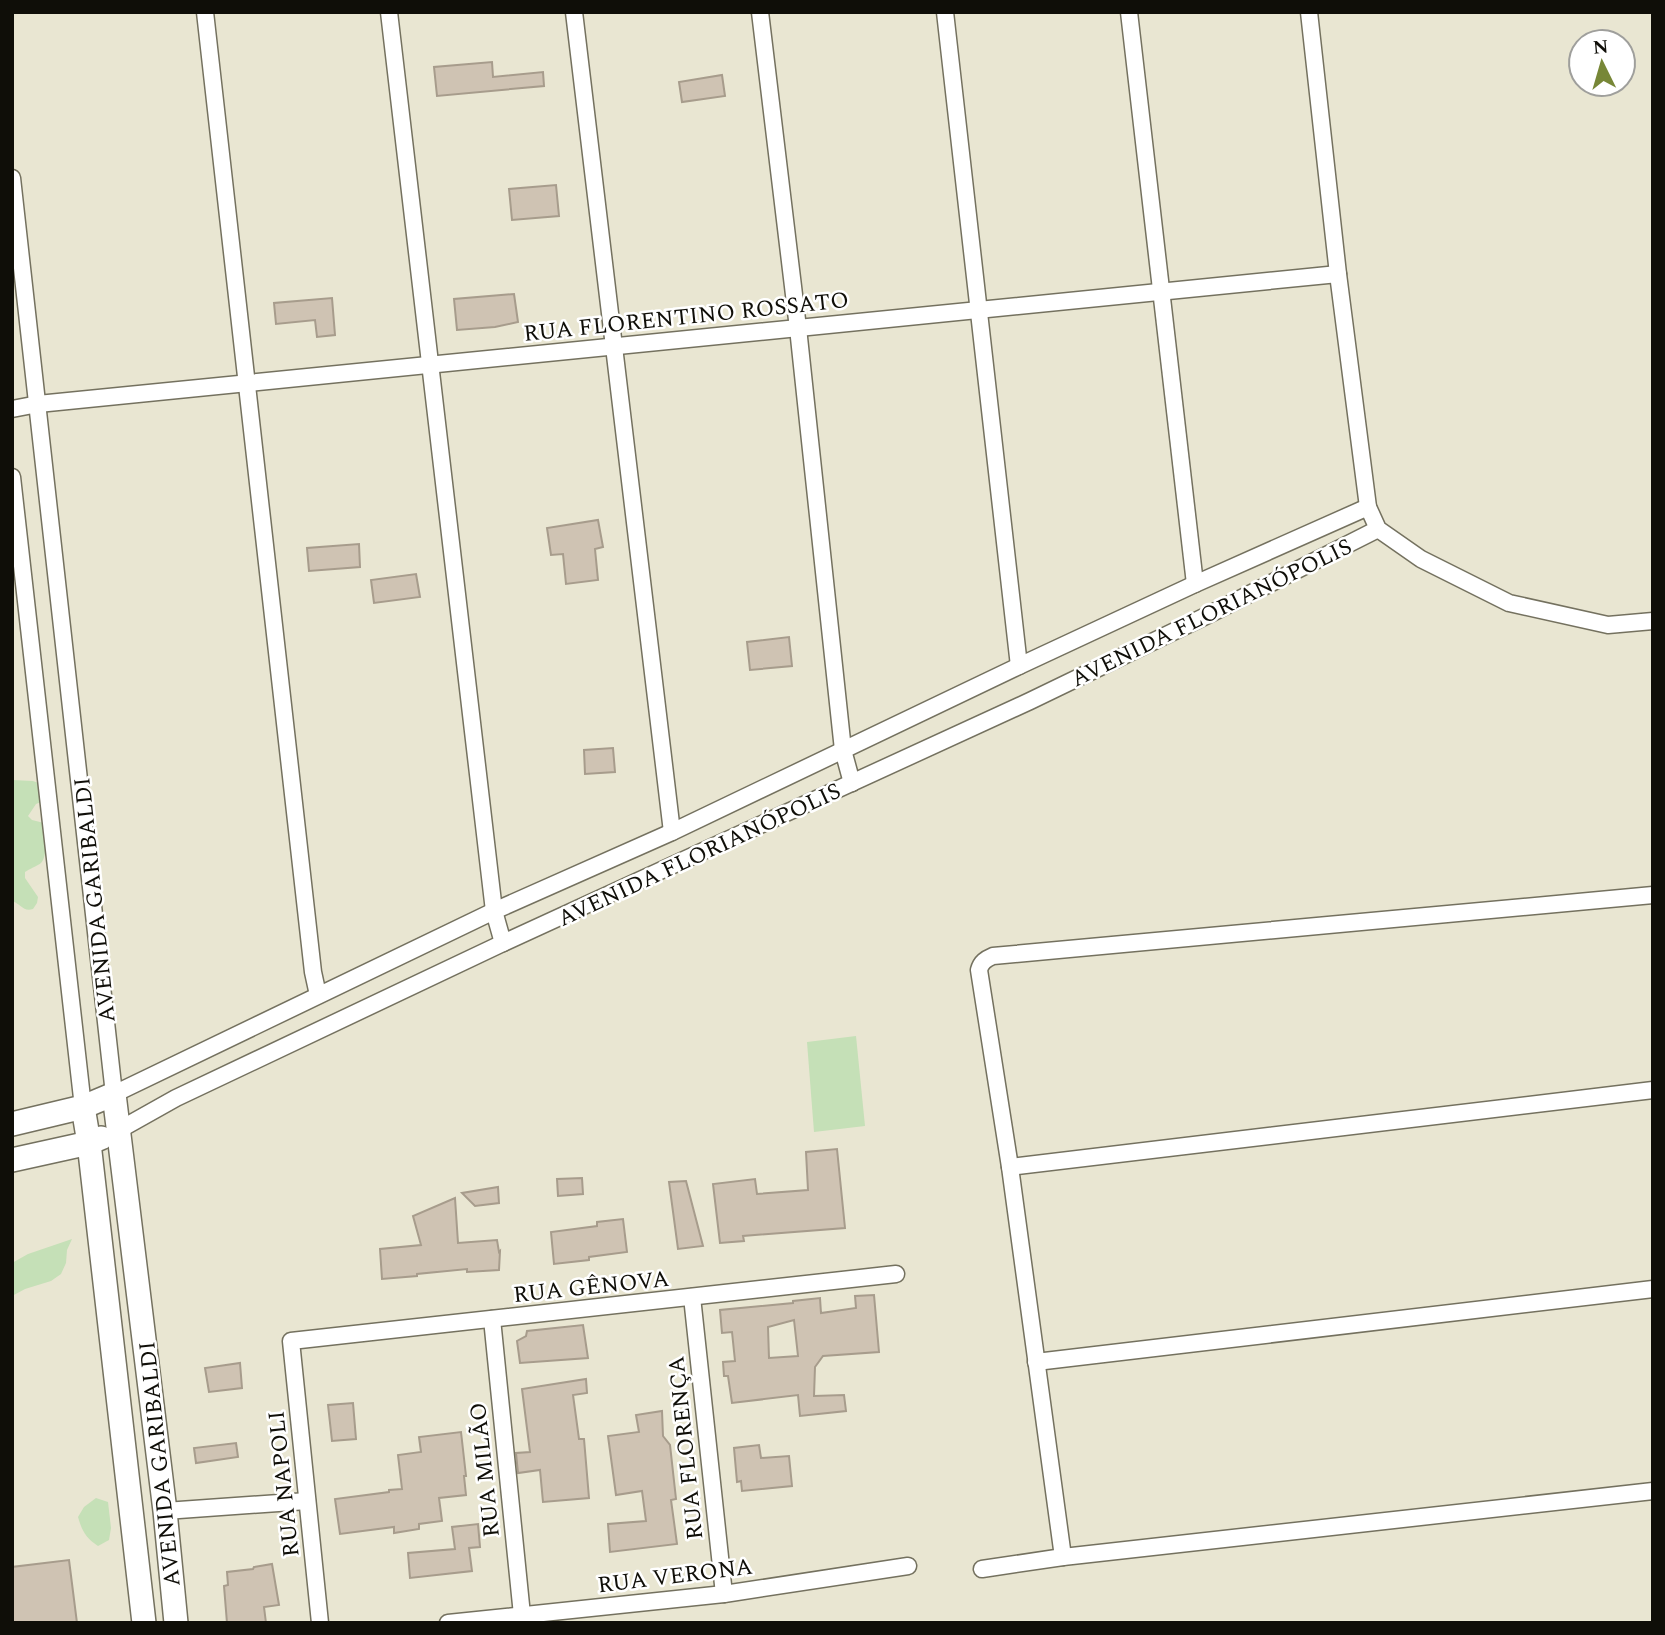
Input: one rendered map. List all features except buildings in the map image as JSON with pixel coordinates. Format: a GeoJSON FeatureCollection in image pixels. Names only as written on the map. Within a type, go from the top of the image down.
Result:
{"type":"FeatureCollection","features":[{"type":"Feature","properties":{"kind":"street"},"geometry":{"type":"LineString","coordinates":[[205,12],[313,972],[318,995]]}},
{"type":"Feature","properties":{"kind":"street"},"geometry":{"type":"LineString","coordinates":[[388,12],[494,911],[503,943]]}},
{"type":"Feature","properties":{"kind":"street"},"geometry":{"type":"LineString","coordinates":[[574,12],[671,832]]}},
{"type":"Feature","properties":{"kind":"street"},"geometry":{"type":"LineString","coordinates":[[761,12],[844,750],[852,783]]}},
{"type":"Feature","properties":{"kind":"street"},"geometry":{"type":"LineString","coordinates":[[945,12],[1019,666]]}},
{"type":"Feature","properties":{"kind":"street"},"geometry":{"type":"LineString","coordinates":[[1129,12],[1195,584]]}},
{"type":"Feature","properties":{"kind":"street"},"geometry":{"type":"LineString","coordinates":[[1309,12],[1338,274],[1368,507],[1378,529],[1422,559],[1509,603],[1608,625],[1653,621]]}},
{"type":"Feature","properties":{"kind":"street","name":"AVENIDA GARIBALDI"},"geometry":{"type":"LineString","coordinates":[[12,178],[176,1623]]}},
{"type":"Feature","properties":{"kind":"street","name":"RUA FLORENTINO ROSSATO"},"geometry":{"type":"LineString","coordinates":[[12,409],[38,404],[1338,274]]}},
{"type":"Feature","properties":{"kind":"street","name":"AVENIDA GARIBALDI"},"geometry":{"type":"LineString","coordinates":[[12,477],[144,1623]]}},
{"type":"Feature","properties":{"kind":"street","name":"AVENIDA FLORIANÓPOLIS"},"geometry":{"type":"LineString","coordinates":[[114,1094],[494,911],[671,832],[1195,584],[1368,507]]}},
{"type":"Feature","properties":{"kind":"street","name":"AVENIDA FLORIANÓPOLIS"},"geometry":{"type":"LineString","coordinates":[[12,1160],[89,1143],[119,1130],[176,1098],[503,943],[1030,701],[1378,529]]}},
{"type":"Feature","properties":{"kind":"street"},"geometry":{"type":"LineString","coordinates":[[1063,1557],[1010,1167],[979,970],[985,959],[993,956],[1653,895]]}},
{"type":"Feature","properties":{"kind":"street"},"geometry":{"type":"LineString","coordinates":[[1010,1167],[1653,1090]]}},
{"type":"Feature","properties":{"kind":"street"},"geometry":{"type":"LineString","coordinates":[[12,1124],[83,1107],[114,1094]]}},
{"type":"Feature","properties":{"kind":"street","name":"RUA GÊNOVA"},"geometry":{"type":"LineString","coordinates":[[291,1341],[896,1274]]}},
{"type":"Feature","properties":{"kind":"street"},"geometry":{"type":"LineString","coordinates":[[1036,1362],[1653,1289]]}},
{"type":"Feature","properties":{"kind":"street","name":"RUA FLORENÇA"},"geometry":{"type":"LineString","coordinates":[[691,1297],[724,1594]]}},
{"type":"Feature","properties":{"kind":"street","name":"RUA MILÃO"},"geometry":{"type":"LineString","coordinates":[[492,1319],[522,1615]]}},
{"type":"Feature","properties":{"kind":"street","name":"RUA NAPOLI"},"geometry":{"type":"LineString","coordinates":[[291,1341],[320,1623]]}},
{"type":"Feature","properties":{"kind":"street"},"geometry":{"type":"LineString","coordinates":[[982,1569],[1063,1557],[1653,1491]]}},
{"type":"Feature","properties":{"kind":"street"},"geometry":{"type":"LineString","coordinates":[[131,1515],[307,1501]]}},
{"type":"Feature","properties":{"kind":"street","name":"RUA VERONA"},"geometry":{"type":"LineString","coordinates":[[448,1623],[724,1594],[908,1566]]}},
{"type":"Feature","properties":{"kind":"green space"},"geometry":{"type":"Polygon","coordinates":[[[12,780],[41,784],[41,802],[36,804],[28,816],[44,823],[46,850],[41,863],[25,872],[25,878],[38,897],[37,903],[30,910],[12,901],[12,780]]]}},
{"type":"Feature","properties":{"kind":"green space"},"geometry":{"type":"Polygon","coordinates":[[[856,1036],[865,1126],[814,1132],[807,1042],[856,1036]]]}},
{"type":"Feature","properties":{"kind":"green space"},"geometry":{"type":"Polygon","coordinates":[[[72,1239],[61,1274],[51,1281],[12,1296],[12,1263],[28,1254],[72,1239]]]}},
{"type":"Feature","properties":{"kind":"green space"},"geometry":{"type":"Polygon","coordinates":[[[96,1498],[108,1502],[111,1528],[109,1540],[98,1546],[85,1534],[78,1517],[84,1507],[96,1498]]]}}]}
